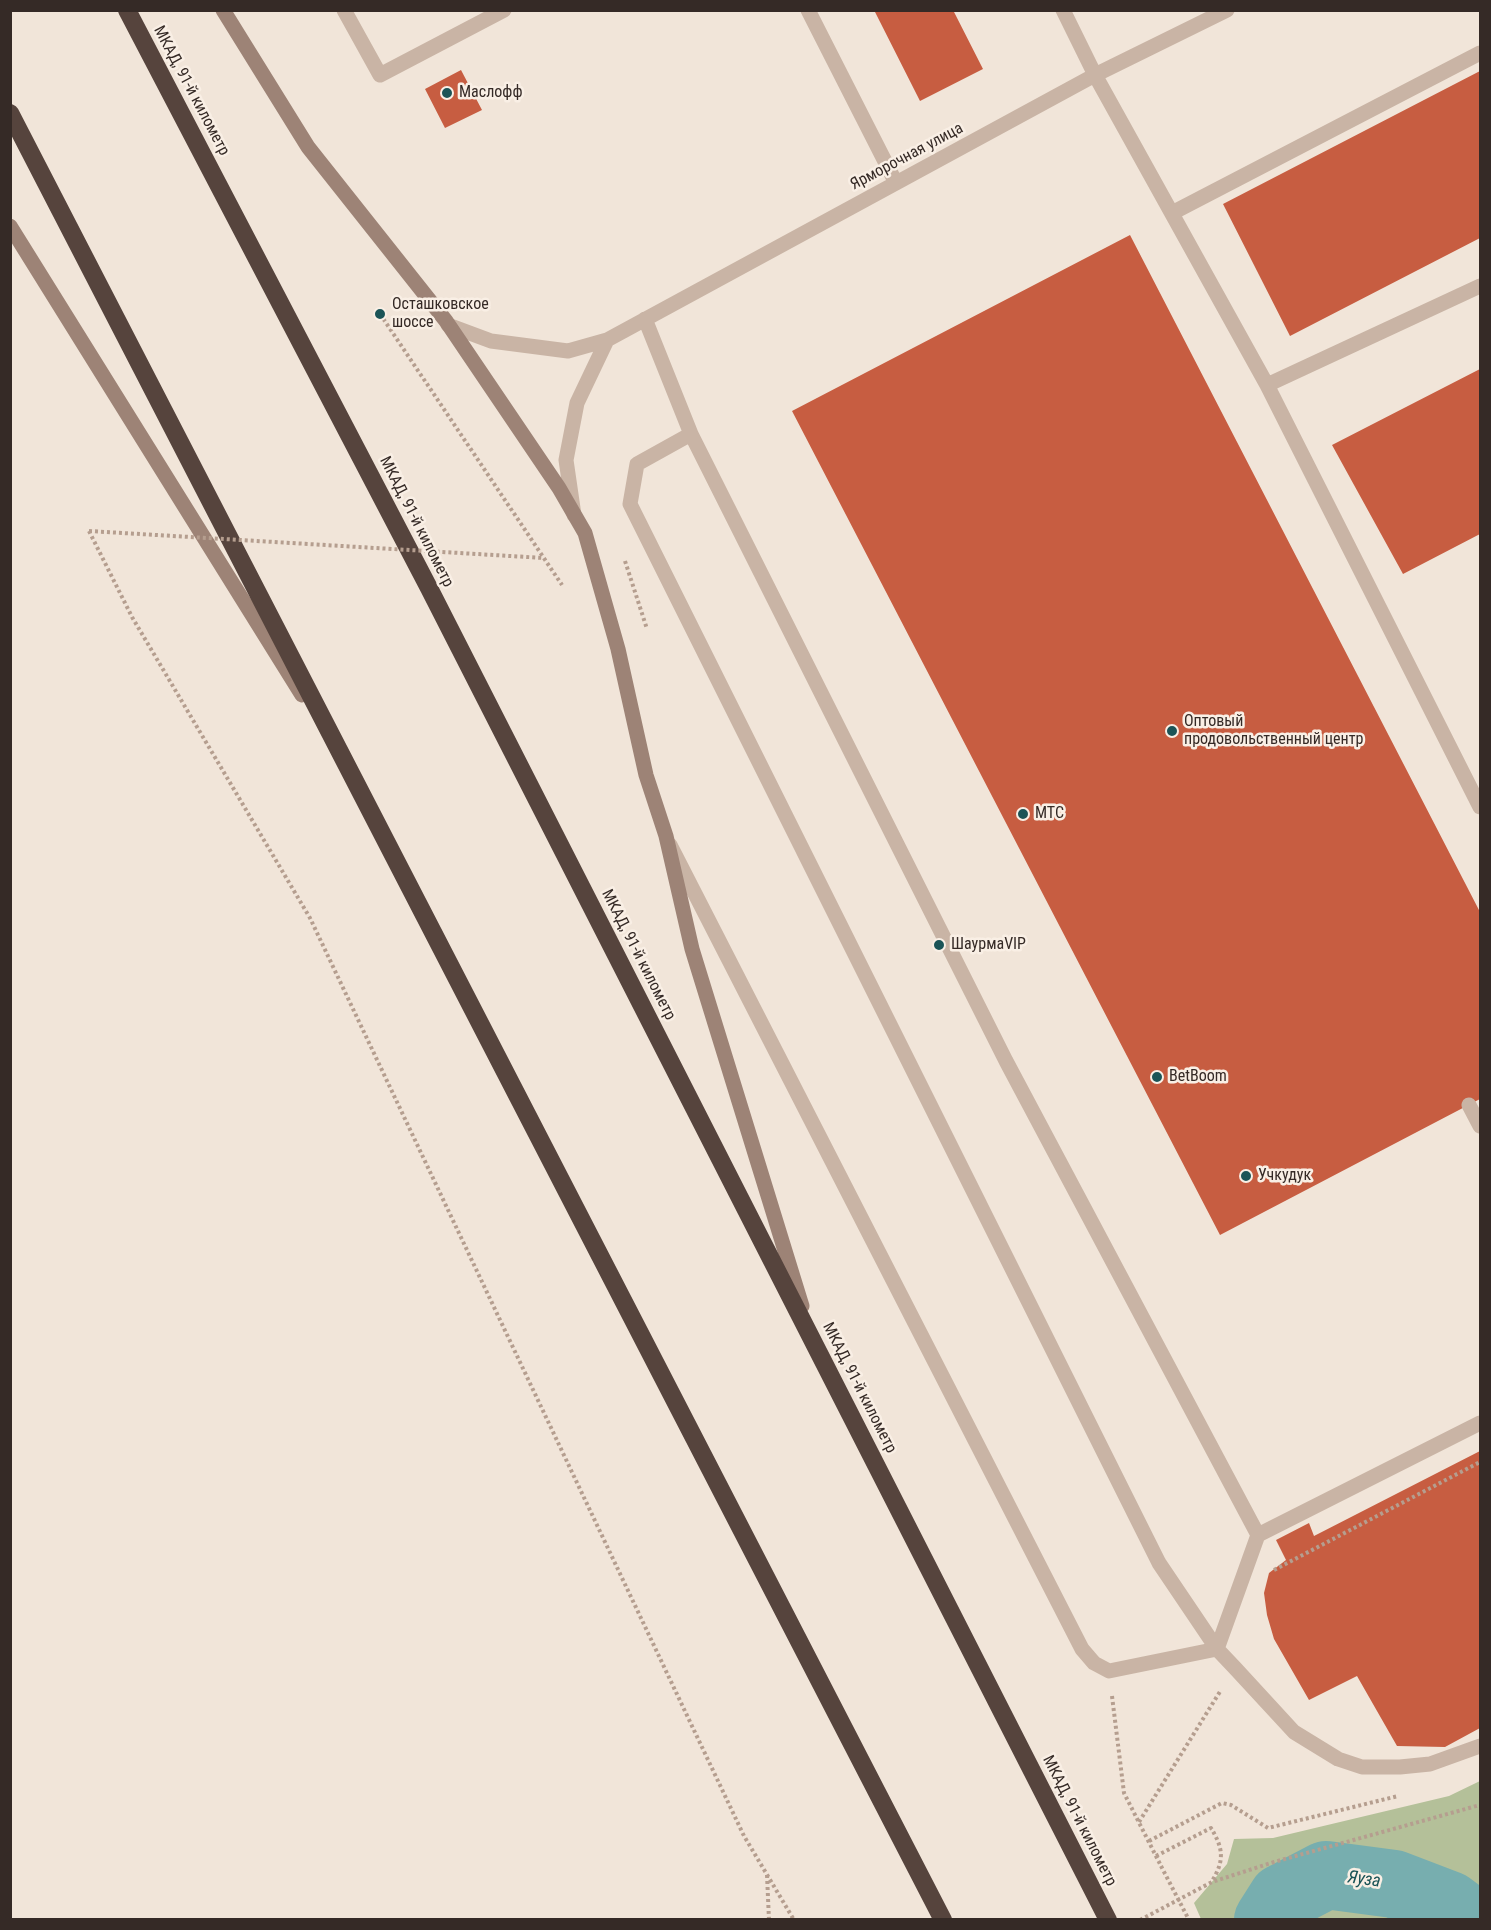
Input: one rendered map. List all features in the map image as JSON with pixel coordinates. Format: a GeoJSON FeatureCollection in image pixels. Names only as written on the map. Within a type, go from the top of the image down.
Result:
{"type":"FeatureCollection","features":[{"type":"Feature","properties":{"kind":"highway","name":"МКАД, 91-й километр"},"geometry":{"type":"LineString","coordinates":[[127,10],[423,578],[1108,1920]]}},
{"type":"Feature","properties":{"kind":"highway"},"geometry":{"type":"LineString","coordinates":[[10,113],[943,1920]]}},
{"type":"Feature","properties":{"kind":"main road"},"geometry":{"type":"LineString","coordinates":[[223,10],[308,147],[448,325],[559,488],[585,532],[618,649],[646,775],[666,836],[692,949],[811,1338]]}},
{"type":"Feature","properties":{"kind":"main road"},"geometry":{"type":"LineString","coordinates":[[10,226],[353,777]]}},
{"type":"Feature","properties":{"kind":"lane"},"geometry":{"type":"LineString","coordinates":[[344,10],[380,75],[504,10]]}},
{"type":"Feature","properties":{"kind":"lane"},"geometry":{"type":"LineString","coordinates":[[808,10],[896,183]]}},
{"type":"Feature","properties":{"kind":"lane"},"geometry":{"type":"LineString","coordinates":[[1063,10],[1095,75],[1267,385],[1480,807]]}},
{"type":"Feature","properties":{"kind":"lane","name":"Ярморочная улица"},"geometry":{"type":"LineString","coordinates":[[448,325],[491,341],[568,351],[607,340],[1095,75],[1227,10]]}},
{"type":"Feature","properties":{"kind":"lane"},"geometry":{"type":"LineString","coordinates":[[1172,213],[1480,53]]}},
{"type":"Feature","properties":{"kind":"lane"},"geometry":{"type":"LineString","coordinates":[[1267,385],[1480,286]]}},
{"type":"Feature","properties":{"kind":"lane"},"geometry":{"type":"LineString","coordinates":[[645,319],[691,434],[1006,1061],[1258,1535]]}},
{"type":"Feature","properties":{"kind":"lane"},"geometry":{"type":"LineString","coordinates":[[574,515],[566,460],[578,403],[607,340]]}},
{"type":"Feature","properties":{"kind":"lane"},"geometry":{"type":"LineString","coordinates":[[691,434],[637,464],[630,504],[1159,1563],[1218,1649],[1235,1668],[1294,1732],[1338,1759],[1362,1767],[1400,1767],[1430,1764],[1480,1746]]}},
{"type":"Feature","properties":{"kind":"lane"},"geometry":{"type":"LineString","coordinates":[[666,836],[1082,1648],[1094,1663],[1109,1671],[1218,1649]]}},
{"type":"Feature","properties":{"kind":"lane"},"geometry":{"type":"LineString","coordinates":[[1469,1105],[1480,1126]]}},
{"type":"Feature","properties":{"kind":"lane"},"geometry":{"type":"LineString","coordinates":[[1218,1649],[1258,1535],[1480,1423]]}},
{"type":"Feature","properties":{"kind":"path"},"geometry":{"type":"LineString","coordinates":[[380,314],[562,585],[544,558],[89,531],[132,617],[310,918],[744,1836],[794,1920]]}},
{"type":"Feature","properties":{"kind":"path"},"geometry":{"type":"LineString","coordinates":[[1265,1575],[1480,1462]]}},
{"type":"Feature","properties":{"kind":"path"},"geometry":{"type":"LineString","coordinates":[[1139,1821],[1235,1668]]}},
{"type":"Feature","properties":{"kind":"path"},"geometry":{"type":"LineString","coordinates":[[1109,1671],[1124,1793],[1189,1920]]}},
{"type":"Feature","properties":{"kind":"path"},"geometry":{"type":"LineString","coordinates":[[1149,1841],[1222,1803],[1231,1804],[1268,1828],[1399,1796]]}},
{"type":"Feature","properties":{"kind":"path"},"geometry":{"type":"LineString","coordinates":[[1140,1920],[1212,1882],[1274,1862],[1480,1805]]}},
{"type":"Feature","properties":{"kind":"path"},"geometry":{"type":"LineString","coordinates":[[1156,1856],[1211,1828],[1221,1850],[1222,1862],[1212,1882]]}},
{"type":"Feature","properties":{"kind":"path"},"geometry":{"type":"LineString","coordinates":[[767,1874],[770,1920]]}},
{"type":"Feature","properties":{"kind":"green space"},"geometry":{"type":"Polygon","coordinates":[[[1480,1781],[1480,1919],[1201,1919],[1194,1903],[1227,1864],[1234,1839],[1273,1838],[1449,1796],[1480,1781]]]}},
{"type":"Feature","properties":{"kind":"building"},"geometry":{"type":"Polygon","coordinates":[[[874,10],[953,10],[983,69],[920,101],[874,10]]]}},
{"type":"Feature","properties":{"kind":"building"},"geometry":{"type":"Polygon","coordinates":[[[461,70],[482,110],[445,128],[425,89],[461,70]]]}},
{"type":"Feature","properties":{"kind":"building"},"geometry":{"type":"Polygon","coordinates":[[[1480,71],[1480,238],[1290,336],[1223,204],[1480,71]]]}},
{"type":"Feature","properties":{"kind":"building","name":"Оптовый продовольственный центр"},"geometry":{"type":"Polygon","coordinates":[[[1130,235],[1480,912],[1480,1099],[1220,1235],[792,411],[1130,235]]]}},
{"type":"Feature","properties":{"kind":"building"},"geometry":{"type":"Polygon","coordinates":[[[1480,369],[1480,534],[1403,574],[1332,445],[1480,369]]]}},
{"type":"Feature","properties":{"kind":"building"},"geometry":{"type":"Polygon","coordinates":[[[1480,1451],[1480,1728],[1445,1747],[1397,1746],[1357,1676],[1309,1700],[1274,1639],[1267,1615],[1264,1593],[1269,1573],[1286,1560],[1276,1540],[1309,1523],[1314,1536],[1480,1451]]]}},
{"type":"Feature","properties":{"kind":"waterway","name":"Яуза"},"geometry":{"type":"LineString","coordinates":[[1268,1920],[1282,1898],[1326,1875],[1394,1884],[1449,1905],[1469,1920]]}},
{"type":"Feature","properties":{"kind":"place","name":"Маслофф"},"geometry":{"type":"Point","coordinates":[447,93]}},
{"type":"Feature","properties":{"kind":"place","name":"Осташковское шоссе"},"geometry":{"type":"Point","coordinates":[380,314]}},
{"type":"Feature","properties":{"kind":"place","name":"Оптовый продовольственный центр"},"geometry":{"type":"Point","coordinates":[1172,731]}},
{"type":"Feature","properties":{"kind":"place","name":"МТС"},"geometry":{"type":"Point","coordinates":[1023,814]}},
{"type":"Feature","properties":{"kind":"place","name":"ШаурмаVIP"},"geometry":{"type":"Point","coordinates":[939,945]}},
{"type":"Feature","properties":{"kind":"place","name":"BetBoom"},"geometry":{"type":"Point","coordinates":[1157,1077]}},
{"type":"Feature","properties":{"kind":"place","name":"Учкудук"},"geometry":{"type":"Point","coordinates":[1246,1176]}}]}
